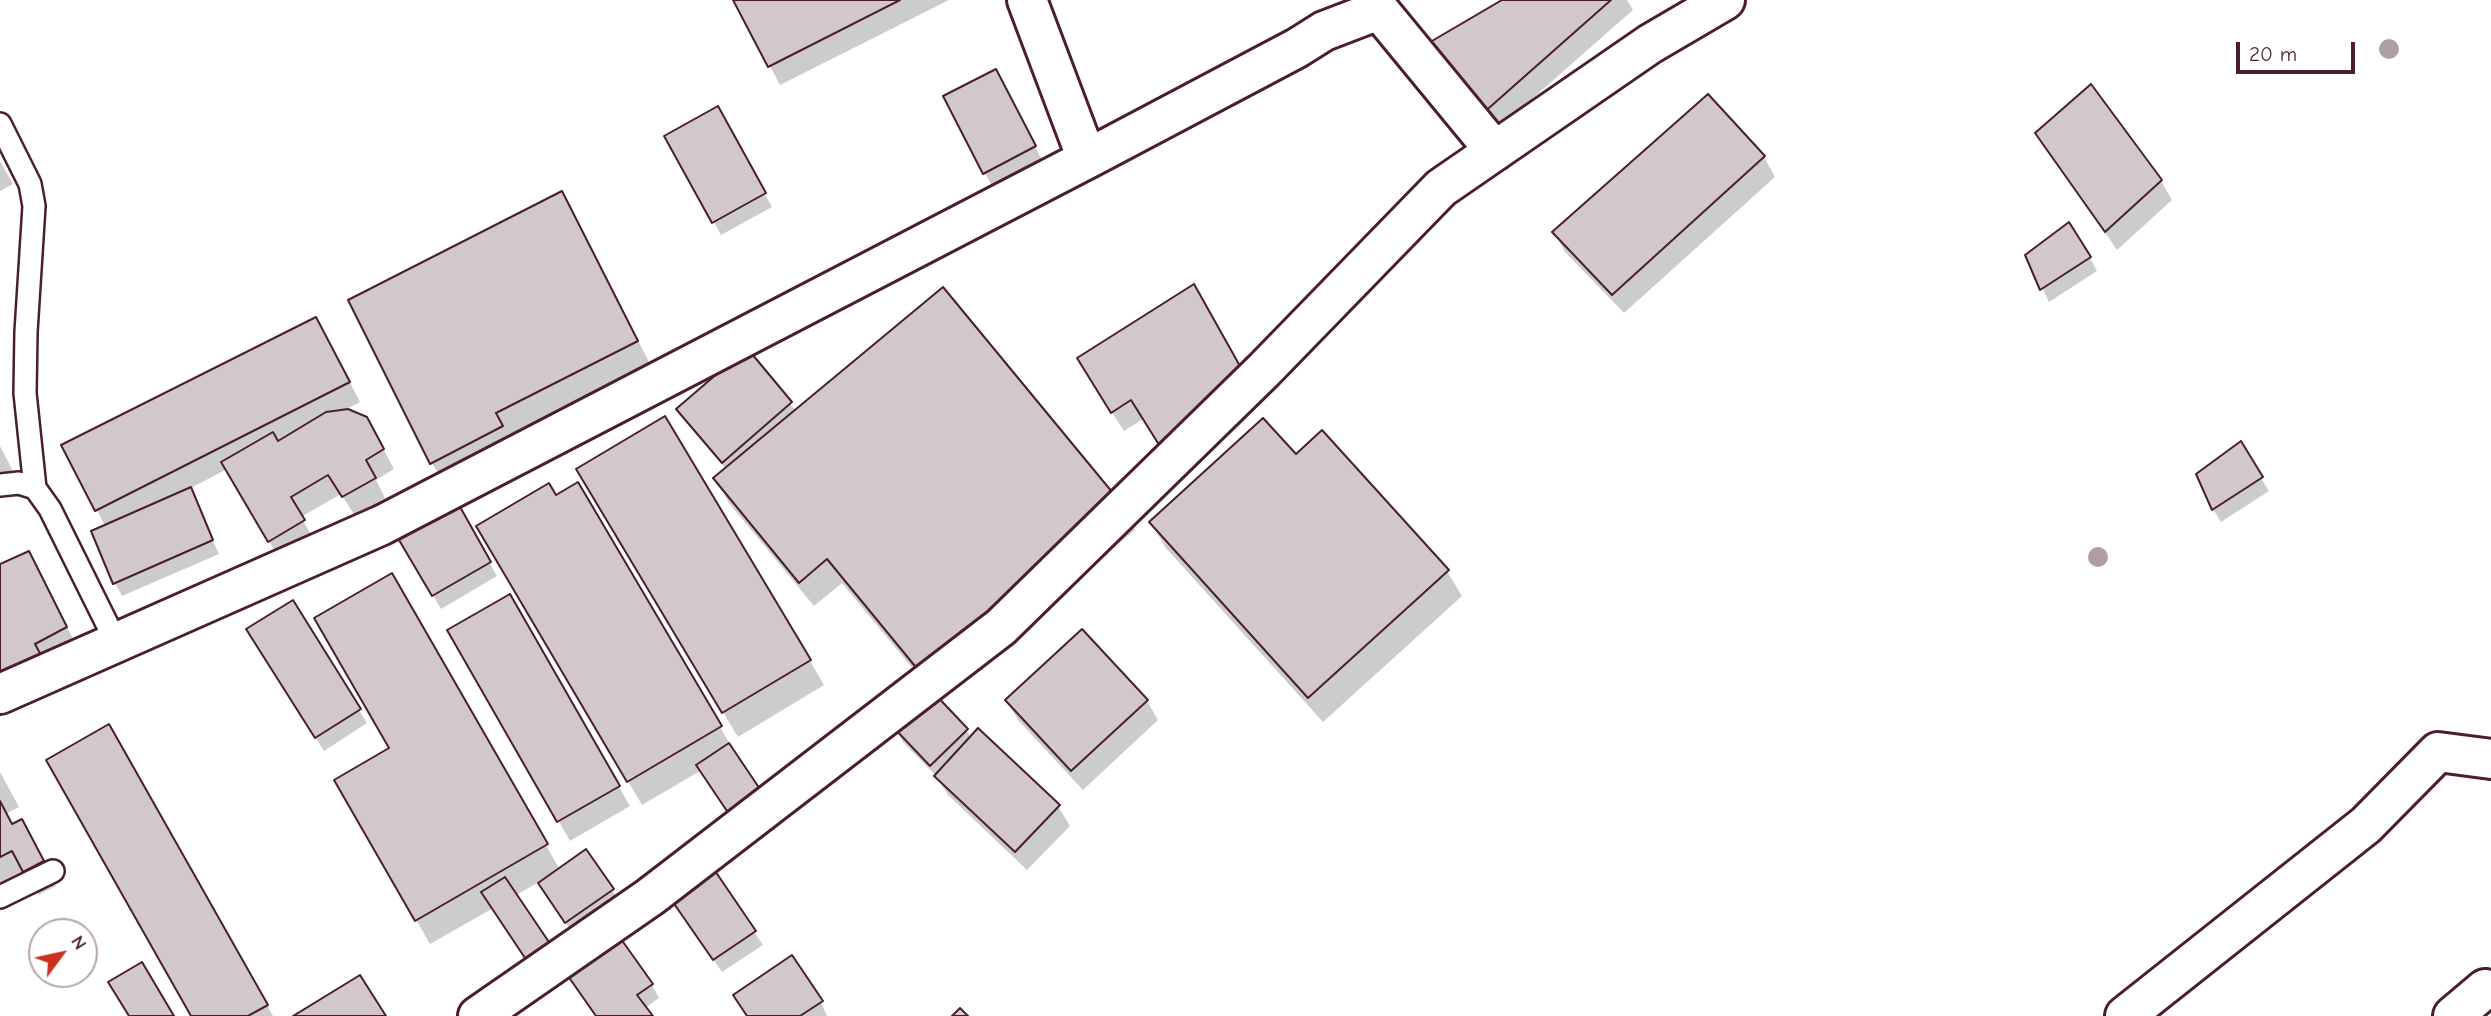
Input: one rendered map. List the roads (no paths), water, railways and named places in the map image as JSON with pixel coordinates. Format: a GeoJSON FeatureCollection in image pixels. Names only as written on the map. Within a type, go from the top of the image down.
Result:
{"type":"FeatureCollection","features":[{"type":"Feature","properties":{"kind":"street"},"geometry":{"type":"LineString","coordinates":[[1027,0],[1087,159]]}},
{"type":"Feature","properties":{"kind":"street"},"geometry":{"type":"LineString","coordinates":[[478,1016],[650,897],[1001,627],[1264,370],[1441,188],[1650,44],[1725,0]]}},
{"type":"Feature","properties":{"kind":"street"},"geometry":{"type":"LineString","coordinates":[[0,694],[382,525],[1087,159],[1377,5],[1494,151]]}},
{"type":"Feature","properties":{"kind":"street"},"geometry":{"type":"LineString","coordinates":[[2125,1016],[2366,825],[2438,752],[2491,758]]}},
{"type":"Feature","properties":{"kind":"street"},"geometry":{"type":"LineString","coordinates":[[2453,1016],[2485,989]]}},
{"type":"Feature","properties":{"kind":"lane"},"geometry":{"type":"LineString","coordinates":[[0,124],[30,184],[34,206],[25,393],[35,488],[50,509],[116,642]]}},
{"type":"Feature","properties":{"kind":"lane"},"geometry":{"type":"LineString","coordinates":[[0,485],[19,482],[35,488]]}},
{"type":"Feature","properties":{"kind":"lane"},"geometry":{"type":"LineString","coordinates":[[0,897],[53,871]]}}]}
